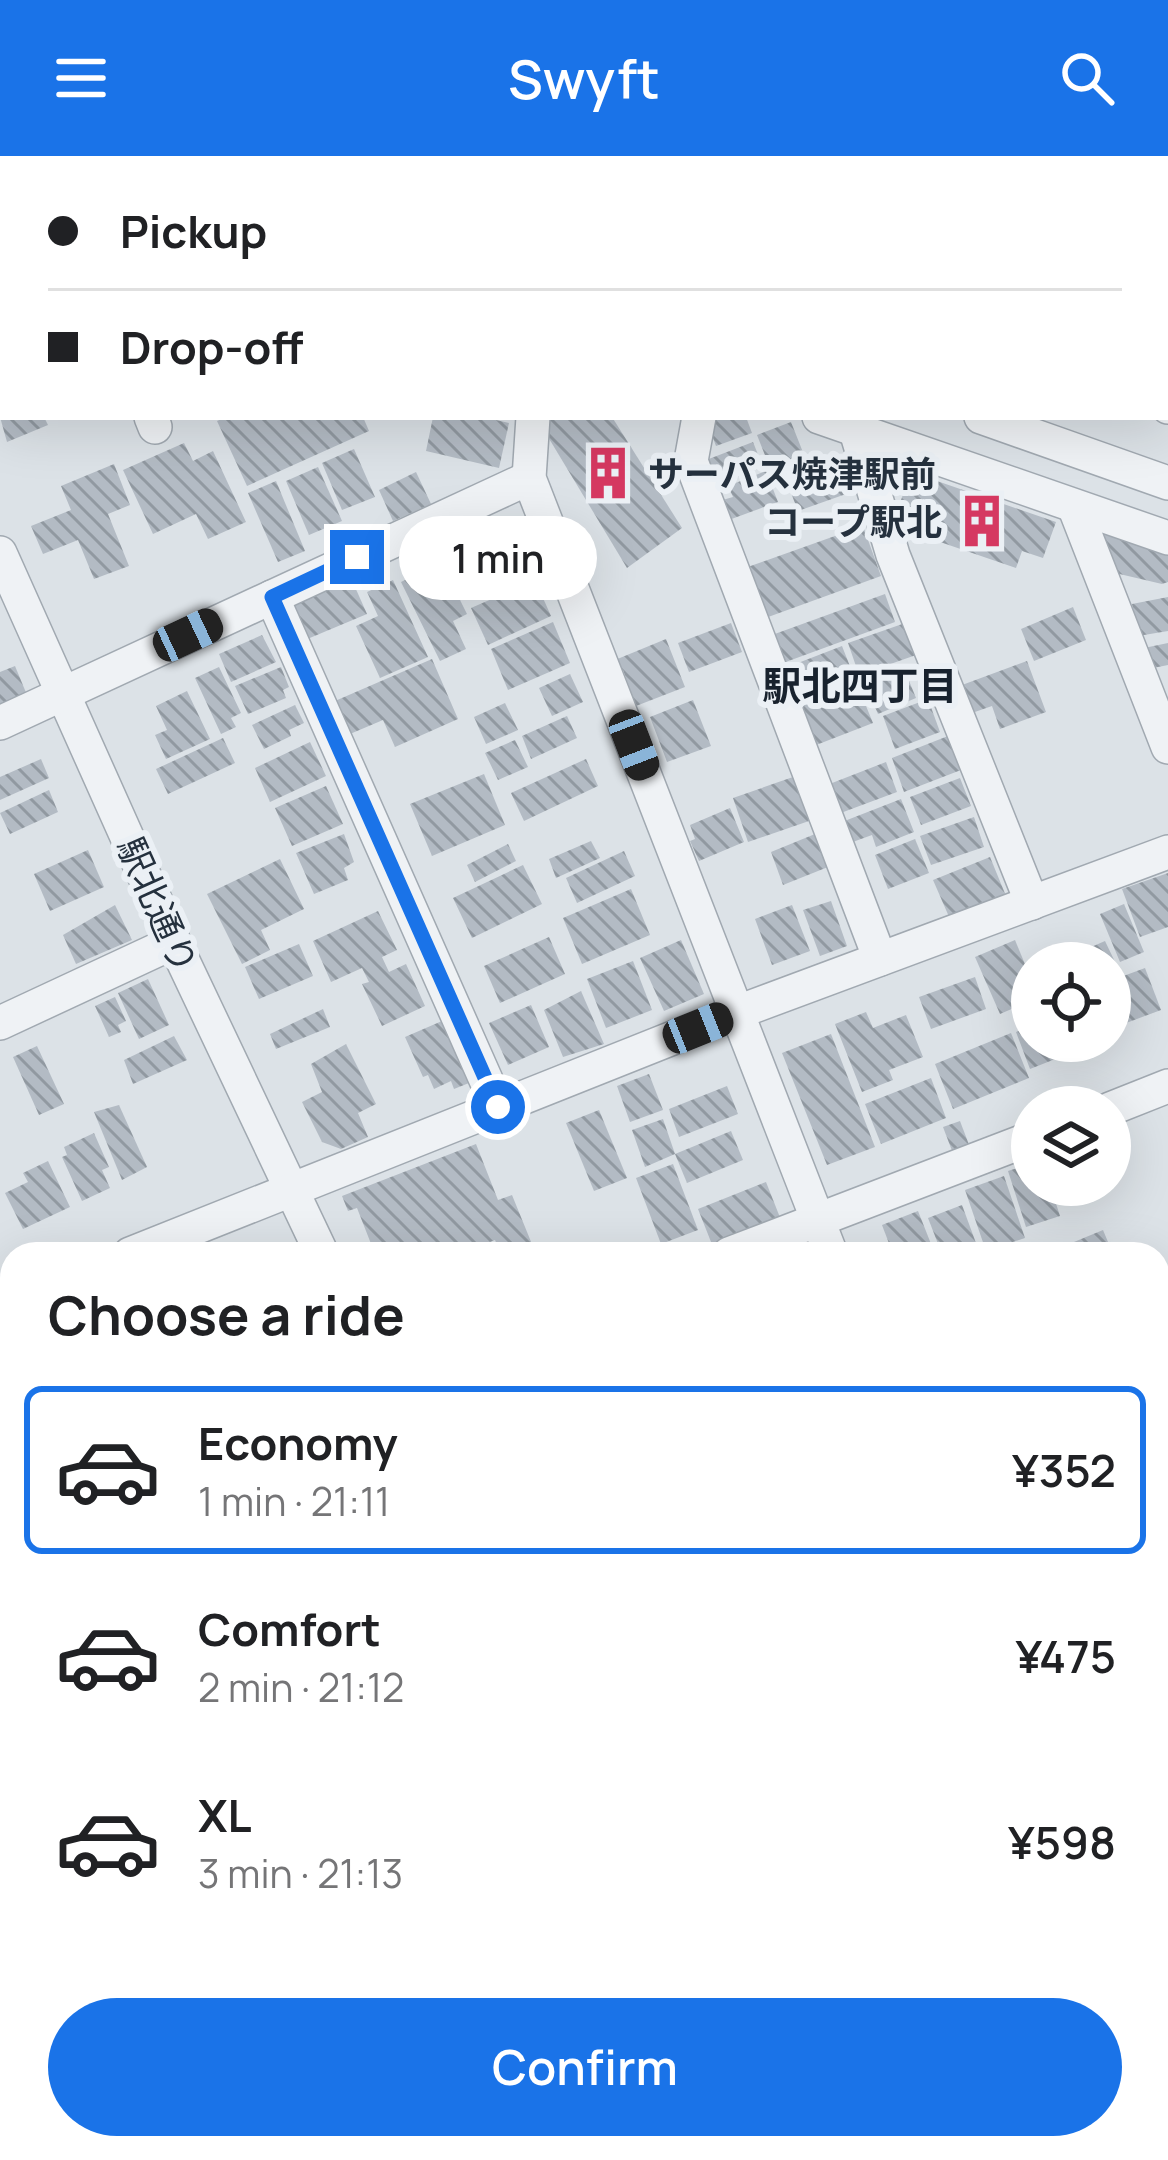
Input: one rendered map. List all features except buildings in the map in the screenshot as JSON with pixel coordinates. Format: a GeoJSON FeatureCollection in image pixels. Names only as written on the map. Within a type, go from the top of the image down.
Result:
{"type":"FeatureCollection","features":[{"type":"Feature","properties":{"kind":"street"},"geometry":{"type":"LineString","coordinates":[[533,420],[529,478],[827,1242]]}},
{"type":"Feature","properties":{"kind":"street"},"geometry":{"type":"LineString","coordinates":[[698,420],[691,461],[880,959]]}},
{"type":"Feature","properties":{"kind":"street"},"geometry":{"type":"LineString","coordinates":[[828,420],[1168,538]]}},
{"type":"Feature","properties":{"kind":"street"},"geometry":{"type":"LineString","coordinates":[[990,420],[1168,483]]}},
{"type":"Feature","properties":{"kind":"street"},"geometry":{"type":"LineString","coordinates":[[856,430],[893,555],[1031,903]]}},
{"type":"Feature","properties":{"kind":"street"},"geometry":{"type":"LineString","coordinates":[[0,723],[529,478]]}},
{"type":"Feature","properties":{"kind":"street"},"geometry":{"type":"LineString","coordinates":[[1074,506],[1168,747]]}},
{"type":"Feature","properties":{"kind":"street","name":"駅北通り"},"geometry":{"type":"LineString","coordinates":[[0,553],[174,942],[317,1242]]}},
{"type":"Feature","properties":{"kind":"street"},"geometry":{"type":"LineString","coordinates":[[272,597],[498,1107]]}},
{"type":"Feature","properties":{"kind":"street"},"geometry":{"type":"LineString","coordinates":[[160,1242],[738,1012],[1168,852]]}},
{"type":"Feature","properties":{"kind":"street"},"geometry":{"type":"LineString","coordinates":[[0,1023],[174,942]]}},
{"type":"Feature","properties":{"kind":"street"},"geometry":{"type":"LineString","coordinates":[[1131,1100],[1168,1086]]}},
{"type":"Feature","properties":{"kind":"street"},"geometry":{"type":"LineString","coordinates":[[760,1242],[1011,1146]]}},
{"type":"Feature","properties":{"kind":"place","name":"サーパス焼津駅前"},"geometry":{"type":"Point","coordinates":[608,473]}},
{"type":"Feature","properties":{"kind":"place","name":"コープ駅北"},"geometry":{"type":"Point","coordinates":[982,521]}},
{"type":"Feature","properties":{"kind":"district","name":"駅北四丁目"},"geometry":{"type":"Point","coordinates":[860,685]}},
{"type":"Feature","properties":{"kind":"route"},"geometry":{"type":"LineString","coordinates":[[357,557],[272,597],[498,1107]]}}]}
